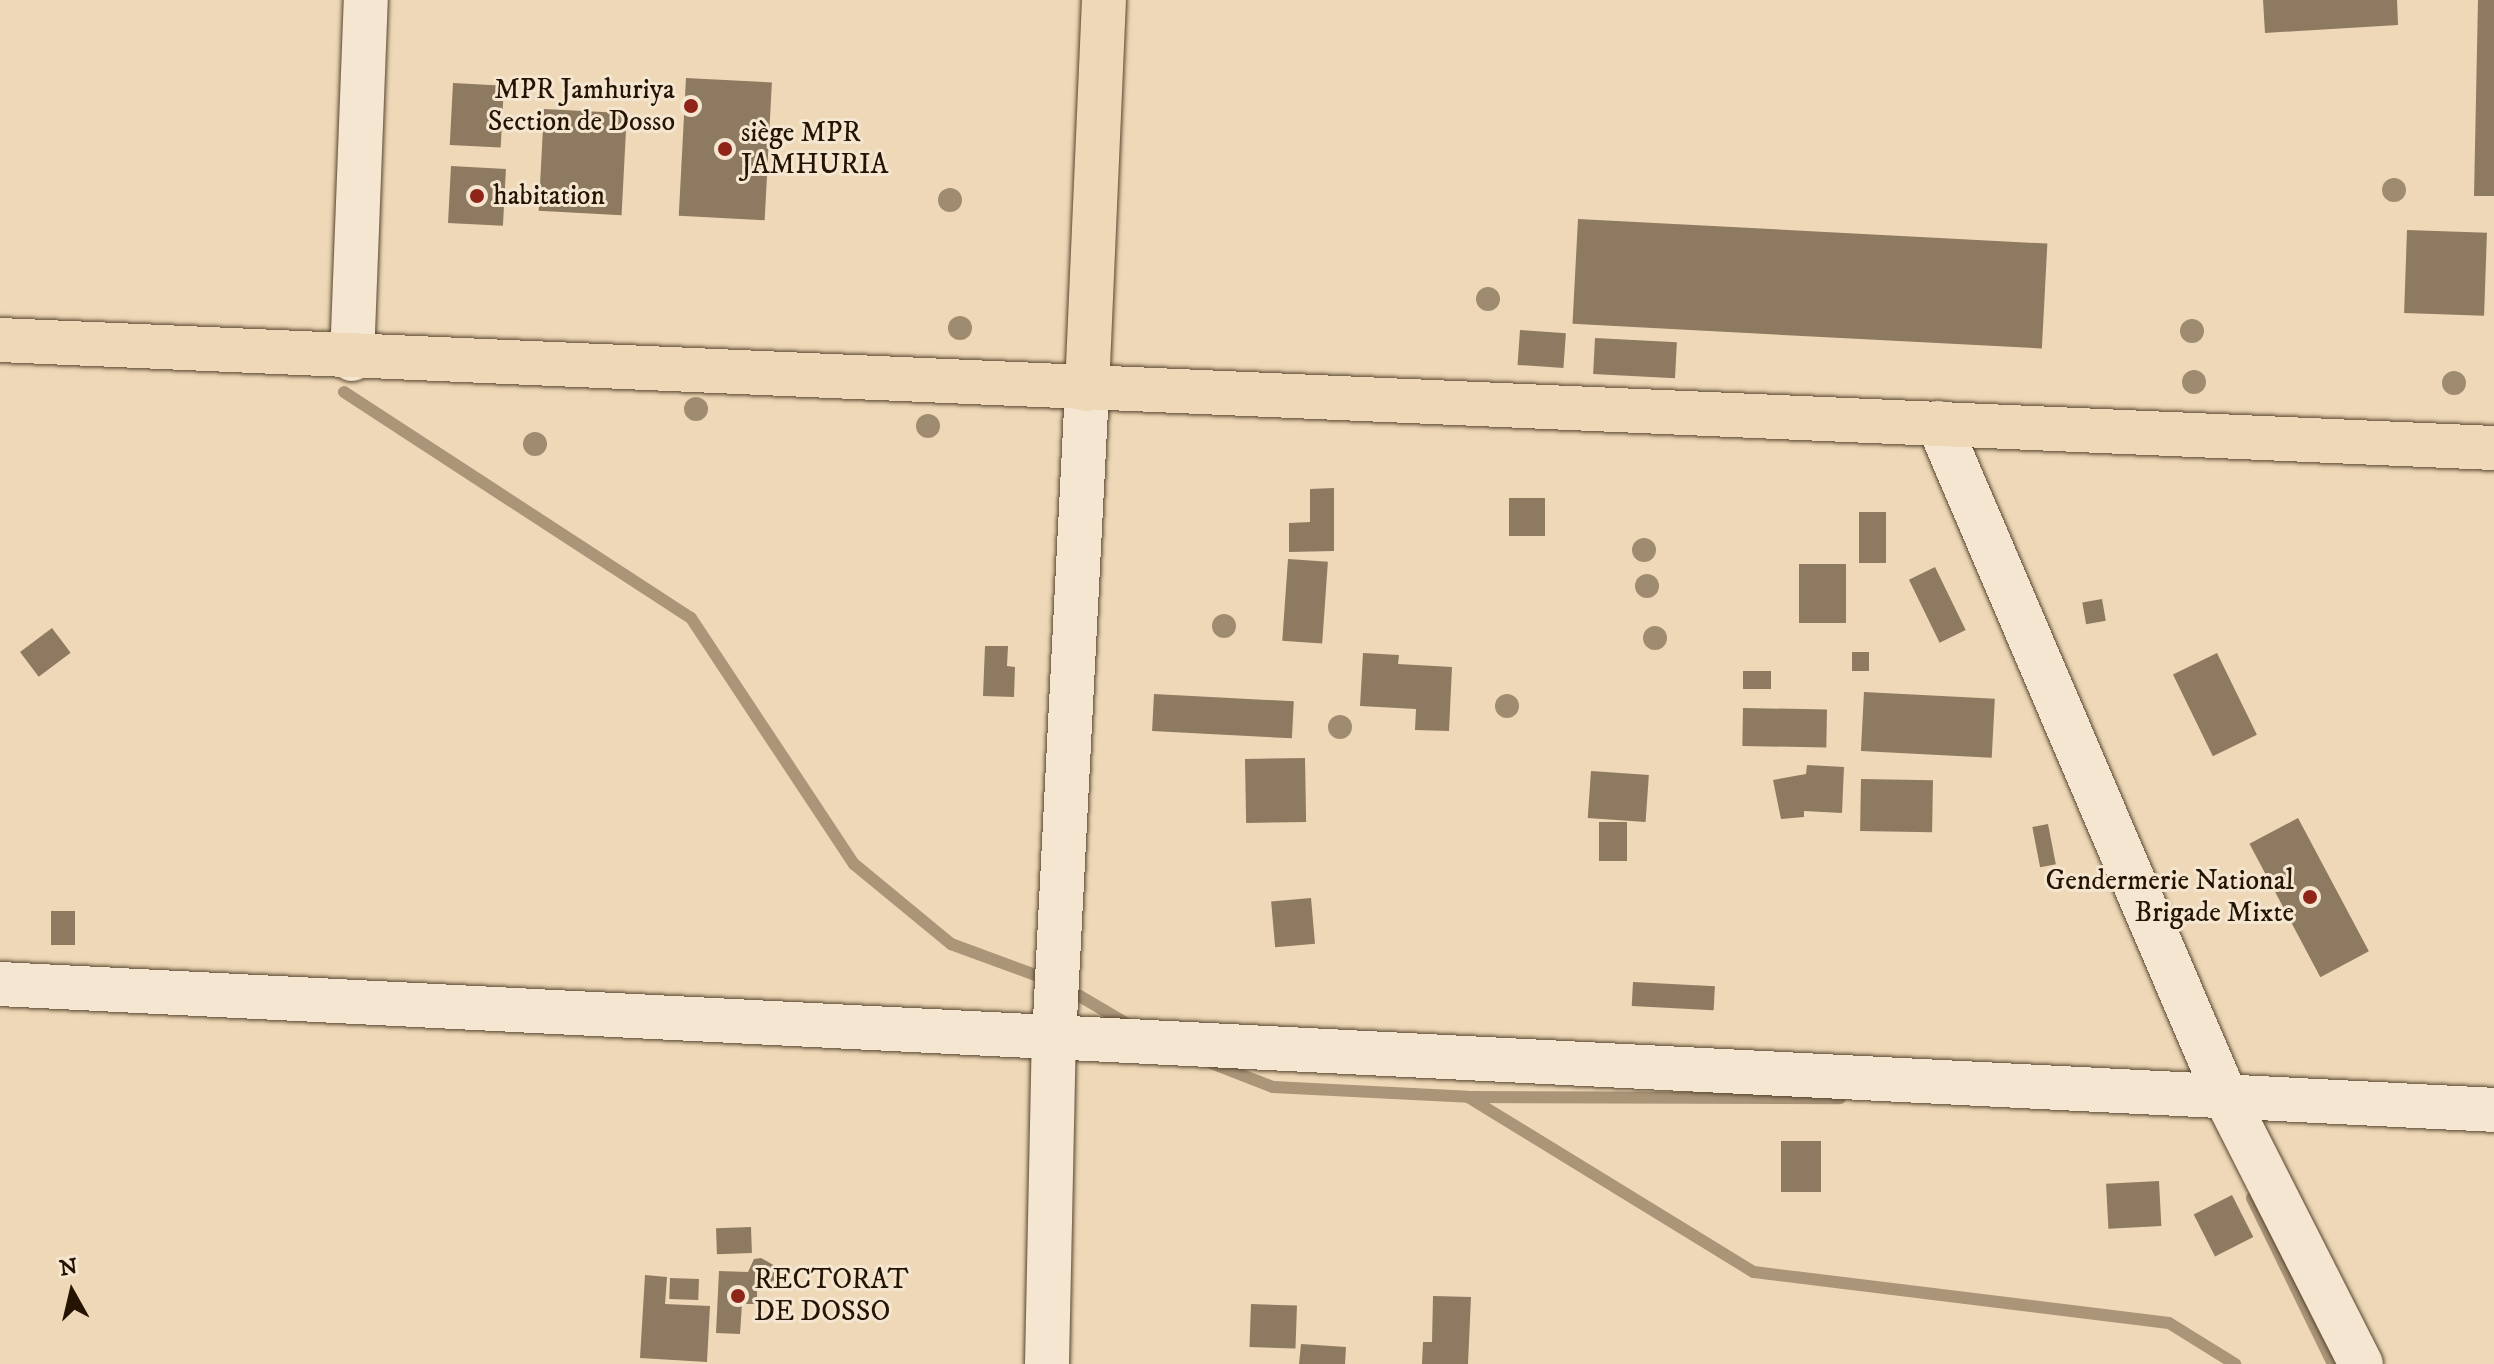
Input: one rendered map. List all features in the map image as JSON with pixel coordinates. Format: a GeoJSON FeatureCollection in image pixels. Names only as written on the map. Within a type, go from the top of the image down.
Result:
{"type":"FeatureCollection","features":[{"type":"Feature","properties":{"kind":"main road"},"geometry":{"type":"LineString","coordinates":[[1087,389],[1104,0]]}},
{"type":"Feature","properties":{"kind":"main road"},"geometry":{"type":"LineString","coordinates":[[0,340],[352,359],[2494,448]]}},
{"type":"Feature","properties":{"kind":"street"},"geometry":{"type":"LineString","coordinates":[[352,359],[366,0]]}},
{"type":"Feature","properties":{"kind":"street"},"geometry":{"type":"LineString","coordinates":[[1047,1364],[1054,1039],[1087,389]]}},
{"type":"Feature","properties":{"kind":"street"},"geometry":{"type":"LineString","coordinates":[[1938,423],[2227,1100],[2361,1364]]}},
{"type":"Feature","properties":{"kind":"street"},"geometry":{"type":"LineString","coordinates":[[0,984],[2227,1100],[2494,1110]]}},
{"type":"Feature","properties":{"kind":"building"},"geometry":{"type":"Polygon","coordinates":[[[2263,0],[2397,0],[2398,25],[2265,33],[2263,0]]]}},
{"type":"Feature","properties":{"kind":"building"},"geometry":{"type":"Polygon","coordinates":[[[2478,0],[2494,0],[2494,196],[2474,196],[2478,0]]]}},
{"type":"Feature","properties":{"kind":"building","name":"siège MPR JAMHURIA"},"geometry":{"type":"Polygon","coordinates":[[[686,78],[772,83],[765,220],[679,216],[686,78]]]}},
{"type":"Feature","properties":{"kind":"building"},"geometry":{"type":"Polygon","coordinates":[[[453,83],[504,86],[501,148],[450,145],[453,83]]]}},
{"type":"Feature","properties":{"kind":"building"},"geometry":{"type":"Polygon","coordinates":[[[544,109],[627,113],[622,215],[539,211],[544,109]]]}},
{"type":"Feature","properties":{"kind":"building","name":"habitation"},"geometry":{"type":"Polygon","coordinates":[[[451,166],[506,169],[503,226],[448,223],[451,166]]]}},
{"type":"Feature","properties":{"kind":"building"},"geometry":{"type":"Polygon","coordinates":[[[1578,219],[2047,244],[2042,348],[1573,324],[1578,219]]]}},
{"type":"Feature","properties":{"kind":"building"},"geometry":{"type":"Polygon","coordinates":[[[2407,230],[2487,233],[2484,316],[2404,313],[2407,230]]]}},
{"type":"Feature","properties":{"kind":"building"},"geometry":{"type":"Polygon","coordinates":[[[1520,330],[1566,333],[1563,368],[1518,365],[1520,330]]]}},
{"type":"Feature","properties":{"kind":"building"},"geometry":{"type":"Polygon","coordinates":[[[1595,338],[1677,342],[1675,378],[1593,374],[1595,338]]]}},
{"type":"Feature","properties":{"kind":"building"},"geometry":{"type":"Polygon","coordinates":[[[1334,488],[1334,551],[1289,552],[1289,523],[1310,522],[1310,489],[1334,488]]]}},
{"type":"Feature","properties":{"kind":"building"},"geometry":{"type":"Polygon","coordinates":[[[1509,498],[1545,498],[1545,536],[1509,536],[1509,498]]]}},
{"type":"Feature","properties":{"kind":"building"},"geometry":{"type":"Polygon","coordinates":[[[1859,512],[1886,512],[1886,563],[1859,563],[1859,512]]]}},
{"type":"Feature","properties":{"kind":"building"},"geometry":{"type":"Polygon","coordinates":[[[1288,559],[1328,562],[1322,644],[1282,641],[1288,559]]]}},
{"type":"Feature","properties":{"kind":"building"},"geometry":{"type":"Polygon","coordinates":[[[1799,564],[1846,564],[1846,623],[1799,623],[1799,564]]]}},
{"type":"Feature","properties":{"kind":"building"},"geometry":{"type":"Polygon","coordinates":[[[1935,567],[1966,630],[1940,643],[1909,580],[1935,567]]]}},
{"type":"Feature","properties":{"kind":"building"},"geometry":{"type":"Polygon","coordinates":[[[2102,599],[2106,621],[2086,624],[2082,602],[2102,599]]]}},
{"type":"Feature","properties":{"kind":"building"},"geometry":{"type":"Polygon","coordinates":[[[52,628],[71,653],[39,677],[20,652],[52,628]]]}},
{"type":"Feature","properties":{"kind":"building"},"geometry":{"type":"Polygon","coordinates":[[[985,646],[1008,646],[1007,666],[1015,667],[1014,697],[983,696],[985,646]]]}},
{"type":"Feature","properties":{"kind":"building"},"geometry":{"type":"Polygon","coordinates":[[[1852,652],[1869,652],[1869,671],[1852,671],[1852,652]]]}},
{"type":"Feature","properties":{"kind":"building"},"geometry":{"type":"Polygon","coordinates":[[[1363,653],[1399,655],[1398,664],[1452,667],[1449,731],[1415,730],[1416,709],[1360,706],[1363,653]]]}},
{"type":"Feature","properties":{"kind":"building"},"geometry":{"type":"Polygon","coordinates":[[[2217,653],[2257,735],[2213,756],[2173,674],[2217,653]]]}},
{"type":"Feature","properties":{"kind":"building"},"geometry":{"type":"Polygon","coordinates":[[[1743,671],[1771,671],[1771,689],[1743,689],[1743,671]]]}},
{"type":"Feature","properties":{"kind":"building"},"geometry":{"type":"Polygon","coordinates":[[[1864,692],[1995,699],[1992,758],[1861,751],[1864,692]]]}},
{"type":"Feature","properties":{"kind":"building"},"geometry":{"type":"Polygon","coordinates":[[[1154,694],[1294,701],[1292,738],[1152,731],[1154,694]]]}},
{"type":"Feature","properties":{"kind":"building"},"geometry":{"type":"Polygon","coordinates":[[[1743,708],[1827,709],[1826,747],[1742,746],[1743,708]]]}},
{"type":"Feature","properties":{"kind":"building"},"geometry":{"type":"Polygon","coordinates":[[[1305,758],[1306,822],[1246,823],[1245,759],[1305,758]]]}},
{"type":"Feature","properties":{"kind":"building"},"geometry":{"type":"Polygon","coordinates":[[[1807,765],[1844,767],[1842,813],[1804,811],[1804,817],[1781,819],[1773,780],[1806,774],[1807,765]]]}},
{"type":"Feature","properties":{"kind":"building"},"geometry":{"type":"Polygon","coordinates":[[[1591,771],[1649,775],[1646,822],[1588,818],[1591,771]]]}},
{"type":"Feature","properties":{"kind":"building"},"geometry":{"type":"Polygon","coordinates":[[[1861,779],[1933,780],[1932,832],[1860,831],[1861,779]]]}},
{"type":"Feature","properties":{"kind":"building","name":"Gendermerie National Brigade Mixte"},"geometry":{"type":"Polygon","coordinates":[[[2298,818],[2369,951],[2320,977],[2249,844],[2298,818]]]}},
{"type":"Feature","properties":{"kind":"building"},"geometry":{"type":"Polygon","coordinates":[[[1599,822],[1627,822],[1627,861],[1599,861],[1599,822]]]}},
{"type":"Feature","properties":{"kind":"building"},"geometry":{"type":"Polygon","coordinates":[[[2048,824],[2056,864],[2040,867],[2032,827],[2048,824]]]}},
{"type":"Feature","properties":{"kind":"building"},"geometry":{"type":"Polygon","coordinates":[[[1311,898],[1315,944],[1275,947],[1271,901],[1311,898]]]}},
{"type":"Feature","properties":{"kind":"building"},"geometry":{"type":"Polygon","coordinates":[[[51,911],[75,911],[75,945],[51,945],[51,911]]]}},
{"type":"Feature","properties":{"kind":"building"},"geometry":{"type":"Polygon","coordinates":[[[1633,982],[1715,986],[1714,1010],[1632,1006],[1633,982]]]}},
{"type":"Feature","properties":{"kind":"building"},"geometry":{"type":"Polygon","coordinates":[[[1781,1141],[1821,1141],[1821,1192],[1781,1192],[1781,1141]]]}},
{"type":"Feature","properties":{"kind":"building"},"geometry":{"type":"Polygon","coordinates":[[[2159,1181],[2161,1226],[2108,1229],[2106,1184],[2159,1181]]]}},
{"type":"Feature","properties":{"kind":"building"},"geometry":{"type":"Polygon","coordinates":[[[2232,1195],[2253,1237],[2215,1256],[2194,1215],[2232,1195]]]}},
{"type":"Feature","properties":{"kind":"building"},"geometry":{"type":"Polygon","coordinates":[[[751,1227],[752,1253],[717,1254],[716,1228],[751,1227]]]}},
{"type":"Feature","properties":{"kind":"building","name":"RECTORAT DE DOSSO"},"geometry":{"type":"Polygon","coordinates":[[[761,1258],[777,1267],[775,1280],[757,1289],[757,1304],[742,1304],[740,1334],[716,1333],[719,1271],[748,1272],[754,1259],[761,1258]]]}},
{"type":"Feature","properties":{"kind":"building"},"geometry":{"type":"Polygon","coordinates":[[[645,1275],[667,1277],[665,1304],[710,1306],[707,1362],[640,1358],[645,1275]]]}},
{"type":"Feature","properties":{"kind":"building"},"geometry":{"type":"Polygon","coordinates":[[[670,1278],[699,1279],[698,1300],[669,1299],[670,1278]]]}},
{"type":"Feature","properties":{"kind":"building"},"geometry":{"type":"Polygon","coordinates":[[[1433,1296],[1471,1297],[1468,1364],[1422,1364],[1423,1342],[1432,1342],[1433,1296]]]}},
{"type":"Feature","properties":{"kind":"building"},"geometry":{"type":"Polygon","coordinates":[[[1251,1304],[1297,1306],[1295,1349],[1249,1347],[1251,1304]]]}},
{"type":"Feature","properties":{"kind":"building"},"geometry":{"type":"Polygon","coordinates":[[[1301,1344],[1346,1347],[1345,1364],[1299,1364],[1301,1344]]]}},
{"type":"Feature","properties":{"kind":"waterway"},"geometry":{"type":"LineString","coordinates":[[344,392],[691,618],[854,864],[951,944],[1049,980]]}},
{"type":"Feature","properties":{"kind":"waterway"},"geometry":{"type":"LineString","coordinates":[[1066,988],[1129,1025]]}},
{"type":"Feature","properties":{"kind":"waterway"},"geometry":{"type":"LineString","coordinates":[[1211,1063],[1273,1087],[1468,1097],[1754,1272],[2169,1323],[2235,1364]]}},
{"type":"Feature","properties":{"kind":"waterway"},"geometry":{"type":"LineString","coordinates":[[1470,1097],[1840,1098]]}},
{"type":"Feature","properties":{"kind":"waterway"},"geometry":{"type":"LineString","coordinates":[[2252,1198],[2333,1364]]}},
{"type":"Feature","properties":{"kind":"place","name":"MPR Jamhuriya Section de Dosso"},"geometry":{"type":"Point","coordinates":[691,106]}},
{"type":"Feature","properties":{"kind":"place","name":"siège MPR JAMHURIA"},"geometry":{"type":"Point","coordinates":[725,149]}},
{"type":"Feature","properties":{"kind":"place","name":"habitation"},"geometry":{"type":"Point","coordinates":[477,196]}},
{"type":"Feature","properties":{"kind":"place","name":"Gendermerie National Brigade Mixte"},"geometry":{"type":"Point","coordinates":[2310,897]}},
{"type":"Feature","properties":{"kind":"place","name":"RECTORAT DE DOSSO"},"geometry":{"type":"Point","coordinates":[738,1296]}}]}
